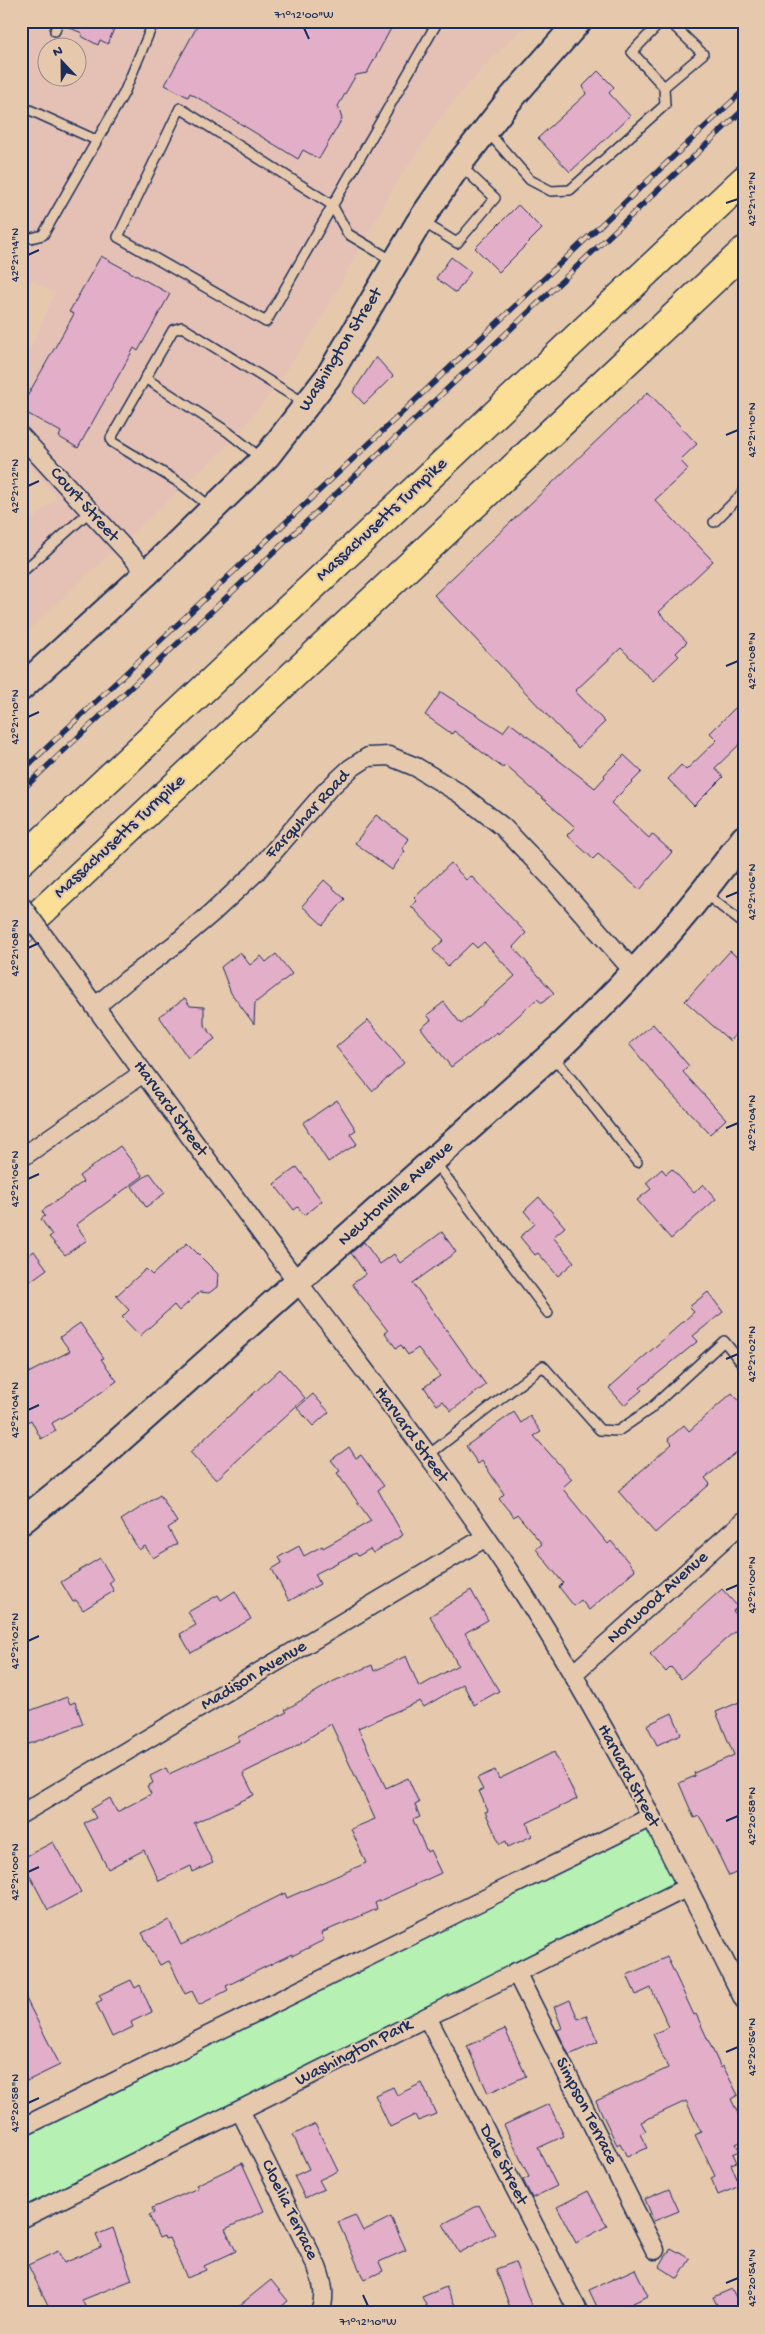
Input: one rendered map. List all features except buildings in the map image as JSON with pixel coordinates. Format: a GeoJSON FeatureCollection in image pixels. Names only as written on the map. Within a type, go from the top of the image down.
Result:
{"type":"FeatureCollection","features":[{"type":"Feature","properties":{"kind":"highway","name":"Massachusetts Turnpike"},"geometry":{"type":"LineString","coordinates":[[21,860],[744,180]]}},
{"type":"Feature","properties":{"kind":"highway","name":"Massachusetts Turnpike"},"geometry":{"type":"LineString","coordinates":[[21,930],[744,251]]}},
{"type":"Feature","properties":{"kind":"main road","name":"Washington Street"},"geometry":{"type":"LineString","coordinates":[[21,688],[147,574],[263,460],[328,377],[420,220],[459,164],[486,129],[579,21]]}},
{"type":"Feature","properties":{"kind":"main road","name":"Newtonville Avenue"},"geometry":{"type":"LineString","coordinates":[[21,1522],[93,1464],[552,1054],[635,973],[704,892],[744,838]]}},
{"type":"Feature","properties":{"kind":"street","name":"Court Street"},"geometry":{"type":"LineString","coordinates":[[21,436],[147,574]]}},
{"type":"Feature","properties":{"kind":"street","name":"Farquhar Road"},"geometry":{"type":"LineString","coordinates":[[95,1007],[212,913],[255,873],[327,790],[351,768],[368,757],[390,756],[416,767],[460,793],[503,828],[557,884],[635,973]]}},
{"type":"Feature","properties":{"kind":"street","name":"Harvard Street"},"geometry":{"type":"LineString","coordinates":[[21,905],[486,1537],[573,1674],[688,1887],[744,2000]]}},
{"type":"Feature","properties":{"kind":"street"},"geometry":{"type":"LineString","coordinates":[[21,1158],[144,1073]]}},
{"type":"Feature","properties":{"kind":"street","name":"Norwood Avenue"},"geometry":{"type":"LineString","coordinates":[[573,1674],[744,1521]]}},
{"type":"Feature","properties":{"kind":"street","name":"Madison Avenue"},"geometry":{"type":"LineString","coordinates":[[21,1814],[486,1537]]}},
{"type":"Feature","properties":{"kind":"street"},"geometry":{"type":"LineString","coordinates":[[21,2128],[651,1817]]}},
{"type":"Feature","properties":{"kind":"street","name":"Washington Park"},"geometry":{"type":"LineString","coordinates":[[21,2219],[688,1887]]}},
{"type":"Feature","properties":{"kind":"street","name":"Simpson Terrace"},"geometry":{"type":"LineString","coordinates":[[516,1972],[655,2250]]}},
{"type":"Feature","properties":{"kind":"street","name":"Dale Street"},"geometry":{"type":"LineString","coordinates":[[427,2017],[579,2313]]}},
{"type":"Feature","properties":{"kind":"street","name":"Cloelia Terrace"},"geometry":{"type":"LineString","coordinates":[[240,2110],[317,2267],[322,2281],[324,2296],[320,2313]]}},
{"type":"Feature","properties":{"kind":"lane"},"geometry":{"type":"LineString","coordinates":[[55,31],[58,21]]}},
{"type":"Feature","properties":{"kind":"lane"},"geometry":{"type":"LineString","coordinates":[[21,237],[31,238],[43,235],[124,93],[154,21]]}},
{"type":"Feature","properties":{"kind":"lane"},"geometry":{"type":"LineString","coordinates":[[395,262],[348,234],[332,204],[180,108],[118,237],[266,322],[332,204],[438,21]]}},
{"type":"Feature","properties":{"kind":"lane"},"geometry":{"type":"LineString","coordinates":[[486,129],[530,180],[551,191],[570,190],[665,105],[664,87],[632,52],[662,21]]}},
{"type":"Feature","properties":{"kind":"lane"},"geometry":{"type":"LineString","coordinates":[[664,87],[703,54],[669,21]]}},
{"type":"Feature","properties":{"kind":"lane"},"geometry":{"type":"LineString","coordinates":[[21,106],[96,140]]}},
{"type":"Feature","properties":{"kind":"lane"},"geometry":{"type":"LineString","coordinates":[[420,220],[457,244],[495,198],[459,164]]}},
{"type":"Feature","properties":{"kind":"lane"},"geometry":{"type":"LineString","coordinates":[[212,509],[180,483],[112,442],[111,438],[173,330],[182,327],[307,405]]}},
{"type":"Feature","properties":{"kind":"lane"},"geometry":{"type":"LineString","coordinates":[[145,378],[228,432],[263,460]]}},
{"type":"Feature","properties":{"kind":"lane"},"geometry":{"type":"LineString","coordinates":[[714,522],[744,492]]}},
{"type":"Feature","properties":{"kind":"lane"},"geometry":{"type":"LineString","coordinates":[[21,573],[90,511]]}},
{"type":"Feature","properties":{"kind":"lane"},"geometry":{"type":"LineString","coordinates":[[704,892],[744,924]]}},
{"type":"Feature","properties":{"kind":"lane"},"geometry":{"type":"LineString","coordinates":[[552,1054],[637,1162]]}},
{"type":"Feature","properties":{"kind":"lane"},"geometry":{"type":"LineString","coordinates":[[434,1160],[548,1313]]}},
{"type":"Feature","properties":{"kind":"lane"},"geometry":{"type":"LineString","coordinates":[[427,1456],[542,1366],[600,1430],[618,1431],[650,1409],[724,1341],[744,1366]]}},
{"type":"Feature","properties":{"kind":"shaded area"},"geometry":{"type":"Polygon","coordinates":[[[21,21],[531,21],[496,55],[451,104],[395,185],[318,325],[276,386],[236,438],[21,637],[21,555],[27,550],[21,542],[21,529],[57,498],[21,459],[21,368],[55,293],[21,275],[21,21]]]}},
{"type":"Feature","properties":{"kind":"green space"},"geometry":{"type":"Polygon","coordinates":[[[651,1817],[688,1887],[21,2219],[21,2128],[651,1817]]]}},
{"type":"Feature","properties":{"kind":"railway"},"geometry":{"type":"LineString","coordinates":[[21,772],[744,90]]}},
{"type":"Feature","properties":{"kind":"railway"},"geometry":{"type":"LineString","coordinates":[[21,791],[744,109]]}}]}
